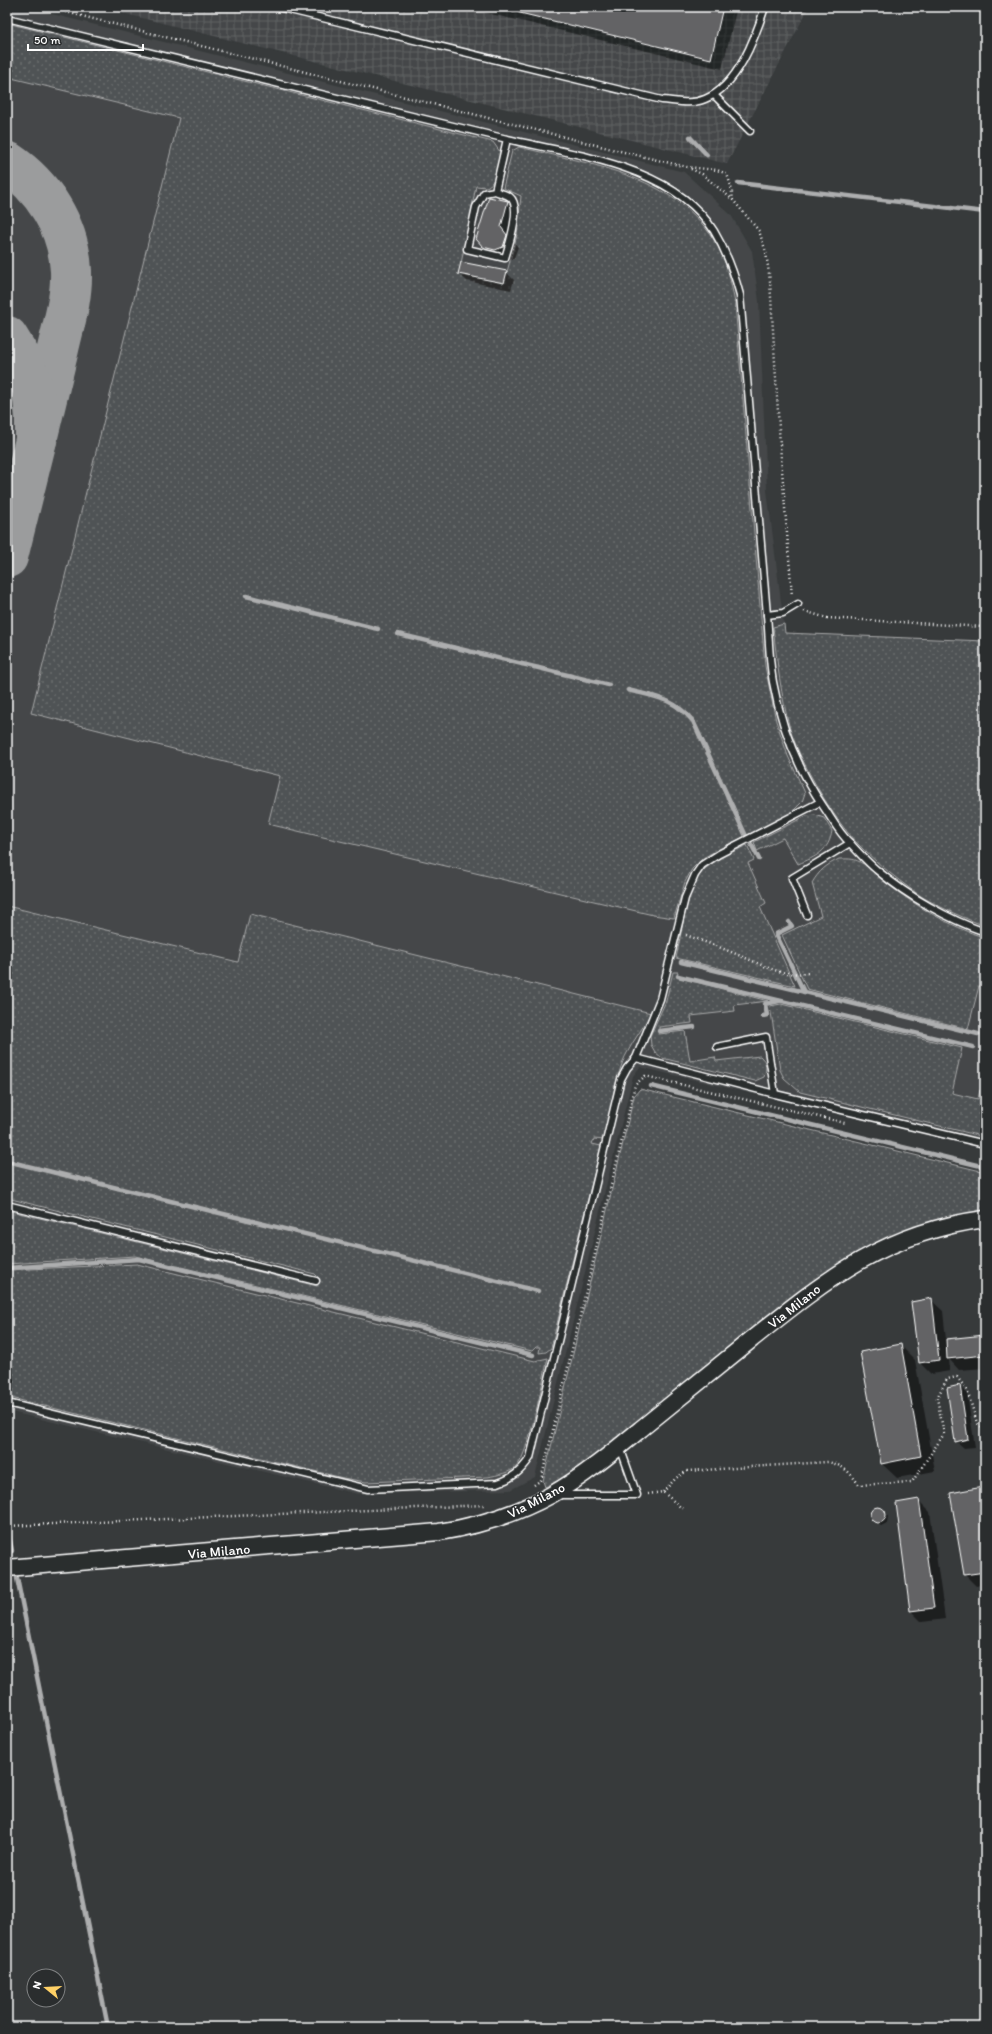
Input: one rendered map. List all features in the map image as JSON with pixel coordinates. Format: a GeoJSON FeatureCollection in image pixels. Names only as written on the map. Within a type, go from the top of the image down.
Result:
{"type":"FeatureCollection","features":[{"type":"Feature","properties":{"kind":"street","name":"Via Milano"},"geometry":{"type":"LineString","coordinates":[[7,1568],[439,1532],[465,1528],[503,1516],[551,1495],[620,1446],[806,1295],[842,1270],[881,1249],[908,1238],[950,1226],[985,1219]]}},
{"type":"Feature","properties":{"kind":"lane"},"geometry":{"type":"LineString","coordinates":[[277,7],[662,100],[687,103],[704,100],[714,94],[736,73],[756,34],[765,7]]}},
{"type":"Feature","properties":{"kind":"lane"},"geometry":{"type":"LineString","coordinates":[[7,18],[614,164],[635,170],[684,198],[713,229],[732,266],[740,295],[773,681],[780,714],[799,764],[820,802],[850,843],[878,872],[922,902],[948,917],[985,932]]}},
{"type":"Feature","properties":{"kind":"lane"},"geometry":{"type":"LineString","coordinates":[[714,94],[750,130]]}},
{"type":"Feature","properties":{"kind":"lane"},"geometry":{"type":"LineString","coordinates":[[495,191],[507,139]]}},
{"type":"Feature","properties":{"kind":"lane"},"geometry":{"type":"LineString","coordinates":[[495,191],[510,197],[515,204],[512,236],[505,258],[467,249],[476,206],[484,193],[495,191]]}},
{"type":"Feature","properties":{"kind":"lane"},"geometry":{"type":"LineString","coordinates":[[767,615],[783,613],[798,604]]}},
{"type":"Feature","properties":{"kind":"lane"},"geometry":{"type":"LineString","coordinates":[[7,1404],[368,1489],[498,1483],[512,1478],[522,1469],[530,1458],[622,1079],[627,1068],[636,1058],[660,999],[686,898],[695,875],[702,865],[719,854],[820,802]]}},
{"type":"Feature","properties":{"kind":"lane"},"geometry":{"type":"LineString","coordinates":[[807,915],[792,878],[850,843]]}},
{"type":"Feature","properties":{"kind":"lane"},"geometry":{"type":"LineString","coordinates":[[717,1047],[766,1037],[775,1094]]}},
{"type":"Feature","properties":{"kind":"lane"},"geometry":{"type":"LineString","coordinates":[[636,1058],[775,1094],[985,1144]]}},
{"type":"Feature","properties":{"kind":"lane"},"geometry":{"type":"LineString","coordinates":[[7,1205],[316,1281]]}},
{"type":"Feature","properties":{"kind":"lane"},"geometry":{"type":"LineString","coordinates":[[551,1495],[637,1494],[620,1446]]}},
{"type":"Feature","properties":{"kind":"path"},"geometry":{"type":"LineString","coordinates":[[46,7],[435,106],[687,167],[717,170],[727,174],[732,186],[733,200]]}},
{"type":"Feature","properties":{"kind":"path"},"geometry":{"type":"LineString","coordinates":[[687,167],[702,174],[733,200],[759,231],[766,252],[770,282],[791,594],[803,611],[827,618],[985,626]]}},
{"type":"Feature","properties":{"kind":"path"},"geometry":{"type":"LineString","coordinates":[[678,932],[744,957],[766,968],[788,973],[808,973]]}},
{"type":"Feature","properties":{"kind":"path"},"geometry":{"type":"LineString","coordinates":[[528,1488],[541,1480],[635,1085],[645,1076],[846,1124]]}},
{"type":"Feature","properties":{"kind":"path"},"geometry":{"type":"LineString","coordinates":[[637,1494],[663,1492],[676,1478],[687,1471],[828,1462],[839,1464],[850,1473],[859,1485],[912,1482],[944,1434],[937,1398],[947,1379],[957,1377],[967,1390],[977,1423],[985,1429]]}},
{"type":"Feature","properties":{"kind":"path"},"geometry":{"type":"LineString","coordinates":[[663,1492],[684,1510]]}},
{"type":"Feature","properties":{"kind":"path"},"geometry":{"type":"LineString","coordinates":[[7,1526],[485,1505]]}},
{"type":"Feature","properties":{"kind":"shaded area"},"geometry":{"type":"Polygon","coordinates":[[[7,7],[24,7],[684,172],[731,215],[752,251],[759,301],[767,490],[785,633],[985,641],[985,1149],[640,1067],[633,1076],[535,1477],[510,1490],[358,1494],[7,1411],[7,7]]]}},
{"type":"Feature","properties":{"kind":"shaded area"},"geometry":{"type":"Polygon","coordinates":[[[98,7],[809,7],[727,164],[98,7]]]}},
{"type":"Feature","properties":{"kind":"shaded area"},"geometry":{"type":"Polygon","coordinates":[[[7,23],[493,142],[500,152],[495,177],[493,182],[486,187],[476,186],[459,274],[504,283],[517,235],[521,196],[503,188],[512,151],[519,147],[609,169],[638,180],[665,193],[689,211],[710,233],[725,262],[730,277],[735,303],[765,666],[776,721],[788,756],[805,793],[802,802],[790,814],[703,858],[692,869],[685,882],[674,918],[653,915],[268,824],[280,776],[31,713],[179,118],[7,77],[7,23]]]}},
{"type":"Feature","properties":{"kind":"shaded area"},"geometry":{"type":"Polygon","coordinates":[[[784,624],[785,633],[985,641],[985,926],[931,902],[899,880],[872,858],[858,844],[829,806],[801,757],[787,717],[773,627],[784,624]]]}},
{"type":"Feature","properties":{"kind":"shaded area"},"geometry":{"type":"Polygon","coordinates":[[[815,815],[824,818],[832,831],[828,844],[816,856],[798,864],[783,838],[757,851],[754,842],[806,816],[815,815]]]}},
{"type":"Feature","properties":{"kind":"shaded area"},"geometry":{"type":"Polygon","coordinates":[[[747,845],[754,860],[748,863],[766,903],[760,907],[795,986],[676,958],[689,897],[699,876],[706,868],[716,861],[747,845]]]}},
{"type":"Feature","properties":{"kind":"shaded area"},"geometry":{"type":"Polygon","coordinates":[[[839,859],[852,859],[860,862],[883,881],[921,908],[958,927],[985,938],[985,987],[979,986],[968,1029],[807,989],[782,935],[821,916],[812,883],[823,869],[839,859]]]}},
{"type":"Feature","properties":{"kind":"shaded area"},"geometry":{"type":"Polygon","coordinates":[[[7,906],[238,962],[250,914],[651,1013],[630,1048],[619,1071],[604,1140],[594,1139],[592,1144],[601,1146],[551,1348],[546,1352],[539,1353],[540,1347],[536,1347],[532,1351],[135,1256],[7,1264],[7,1210],[317,1286],[320,1279],[315,1274],[7,1198],[7,906]]]}},
{"type":"Feature","properties":{"kind":"shaded area"},"geometry":{"type":"Polygon","coordinates":[[[673,972],[678,972],[677,977],[768,1001],[734,1005],[735,1011],[691,1016],[692,1023],[659,1027],[659,1034],[685,1031],[690,1061],[715,1057],[716,1061],[760,1056],[766,1065],[764,1077],[755,1081],[662,1058],[655,1052],[651,1045],[650,1036],[666,1001],[673,972]]]}},
{"type":"Feature","properties":{"kind":"shaded area"},"geometry":{"type":"Polygon","coordinates":[[[781,1004],[962,1048],[952,1093],[978,1099],[980,1090],[985,1091],[985,1137],[800,1092],[784,1078],[780,1070],[770,1006],[781,1004]]]}},
{"type":"Feature","properties":{"kind":"shaded area"},"geometry":{"type":"Polygon","coordinates":[[[640,1089],[985,1172],[985,1212],[905,1234],[562,1480],[545,1487],[543,1481],[634,1096],[640,1089]]]}},
{"type":"Feature","properties":{"kind":"shaded area"},"geometry":{"type":"Polygon","coordinates":[[[137,1264],[535,1361],[548,1358],[531,1432],[522,1458],[517,1466],[511,1470],[488,1477],[366,1482],[343,1478],[7,1397],[7,1270],[137,1264]]]}},
{"type":"Feature","properties":{"kind":"building"},"geometry":{"type":"Polygon","coordinates":[[[495,7],[723,7],[711,59],[495,7]]]}},
{"type":"Feature","properties":{"kind":"building"},"geometry":{"type":"Polygon","coordinates":[[[489,197],[508,201],[501,227],[507,235],[503,247],[495,250],[483,247],[476,239],[489,197]]]}},
{"type":"Feature","properties":{"kind":"building"},"geometry":{"type":"Polygon","coordinates":[[[461,262],[507,271],[504,283],[458,274],[461,262]]]}},
{"type":"Feature","properties":{"kind":"building"},"geometry":{"type":"Polygon","coordinates":[[[932,1298],[939,1360],[919,1363],[911,1302],[932,1298]]]}},
{"type":"Feature","properties":{"kind":"building"},"geometry":{"type":"Polygon","coordinates":[[[985,1335],[985,1355],[947,1359],[946,1339],[985,1335]]]}},
{"type":"Feature","properties":{"kind":"building"},"geometry":{"type":"Polygon","coordinates":[[[901,1344],[921,1456],[881,1464],[860,1352],[901,1344]]]}},
{"type":"Feature","properties":{"kind":"building"},"geometry":{"type":"Polygon","coordinates":[[[960,1385],[968,1439],[955,1442],[947,1388],[960,1385]]]}},
{"type":"Feature","properties":{"kind":"building"},"geometry":{"type":"Polygon","coordinates":[[[983,1487],[985,1499],[985,1572],[964,1575],[950,1493],[983,1487]]]}},
{"type":"Feature","properties":{"kind":"building"},"geometry":{"type":"Polygon","coordinates":[[[919,1499],[934,1608],[910,1611],[896,1503],[919,1499]]]}},
{"type":"Feature","properties":{"kind":"building"},"geometry":{"type":"Polygon","coordinates":[[[878,1507],[885,1512],[886,1515],[881,1522],[878,1523],[871,1518],[870,1515],[875,1508],[878,1507]]]}},
{"type":"Feature","properties":{"kind":"waterway"},"geometry":{"type":"LineString","coordinates":[[690,137],[707,155]]}},
{"type":"Feature","properties":{"kind":"waterway"},"geometry":{"type":"LineString","coordinates":[[738,183],[985,212]]}},
{"type":"Feature","properties":{"kind":"waterway"},"geometry":{"type":"LineString","coordinates":[[246,596],[378,629]]}},
{"type":"Feature","properties":{"kind":"waterway"},"geometry":{"type":"LineString","coordinates":[[398,634],[609,685]]}},
{"type":"Feature","properties":{"kind":"waterway"},"geometry":{"type":"LineString","coordinates":[[628,690],[656,697],[671,703],[686,713],[693,721],[745,834]]}},
{"type":"Feature","properties":{"kind":"waterway"},"geometry":{"type":"LineString","coordinates":[[751,844],[759,859]]}},
{"type":"Feature","properties":{"kind":"waterway"},"geometry":{"type":"LineString","coordinates":[[789,922],[792,926],[776,934],[804,992]]}},
{"type":"Feature","properties":{"kind":"waterway"},"geometry":{"type":"LineString","coordinates":[[681,962],[978,1034]]}},
{"type":"Feature","properties":{"kind":"waterway"},"geometry":{"type":"LineString","coordinates":[[678,976],[973,1047]]}},
{"type":"Feature","properties":{"kind":"waterway"},"geometry":{"type":"LineString","coordinates":[[763,1016],[767,1015],[765,1004],[779,1001]]}},
{"type":"Feature","properties":{"kind":"waterway"},"geometry":{"type":"LineString","coordinates":[[659,1031],[694,1027]]}},
{"type":"Feature","properties":{"kind":"waterway"},"geometry":{"type":"LineString","coordinates":[[651,1086],[985,1167]]}},
{"type":"Feature","properties":{"kind":"waterway"},"geometry":{"type":"LineString","coordinates":[[7,1161],[538,1291]]}},
{"type":"Feature","properties":{"kind":"waterway"},"geometry":{"type":"LineString","coordinates":[[7,1268],[139,1259],[533,1355]]}},
{"type":"Feature","properties":{"kind":"waterway"},"geometry":{"type":"LineString","coordinates":[[8,1531],[12,1551]]}},
{"type":"Feature","properties":{"kind":"waterway"},"geometry":{"type":"LineString","coordinates":[[17,1578],[108,2027]]}},
{"type":"Feature","properties":{"kind":"taxiway"},"geometry":{"type":"LineString","coordinates":[[7,162],[32,183],[43,195],[52,209],[65,238],[71,271],[67,310],[36,440]]}},
{"type":"Feature","properties":{"kind":"taxiway"},"geometry":{"type":"LineString","coordinates":[[7,337],[23,363],[33,389],[36,417],[36,440],[7,557]]}}]}
